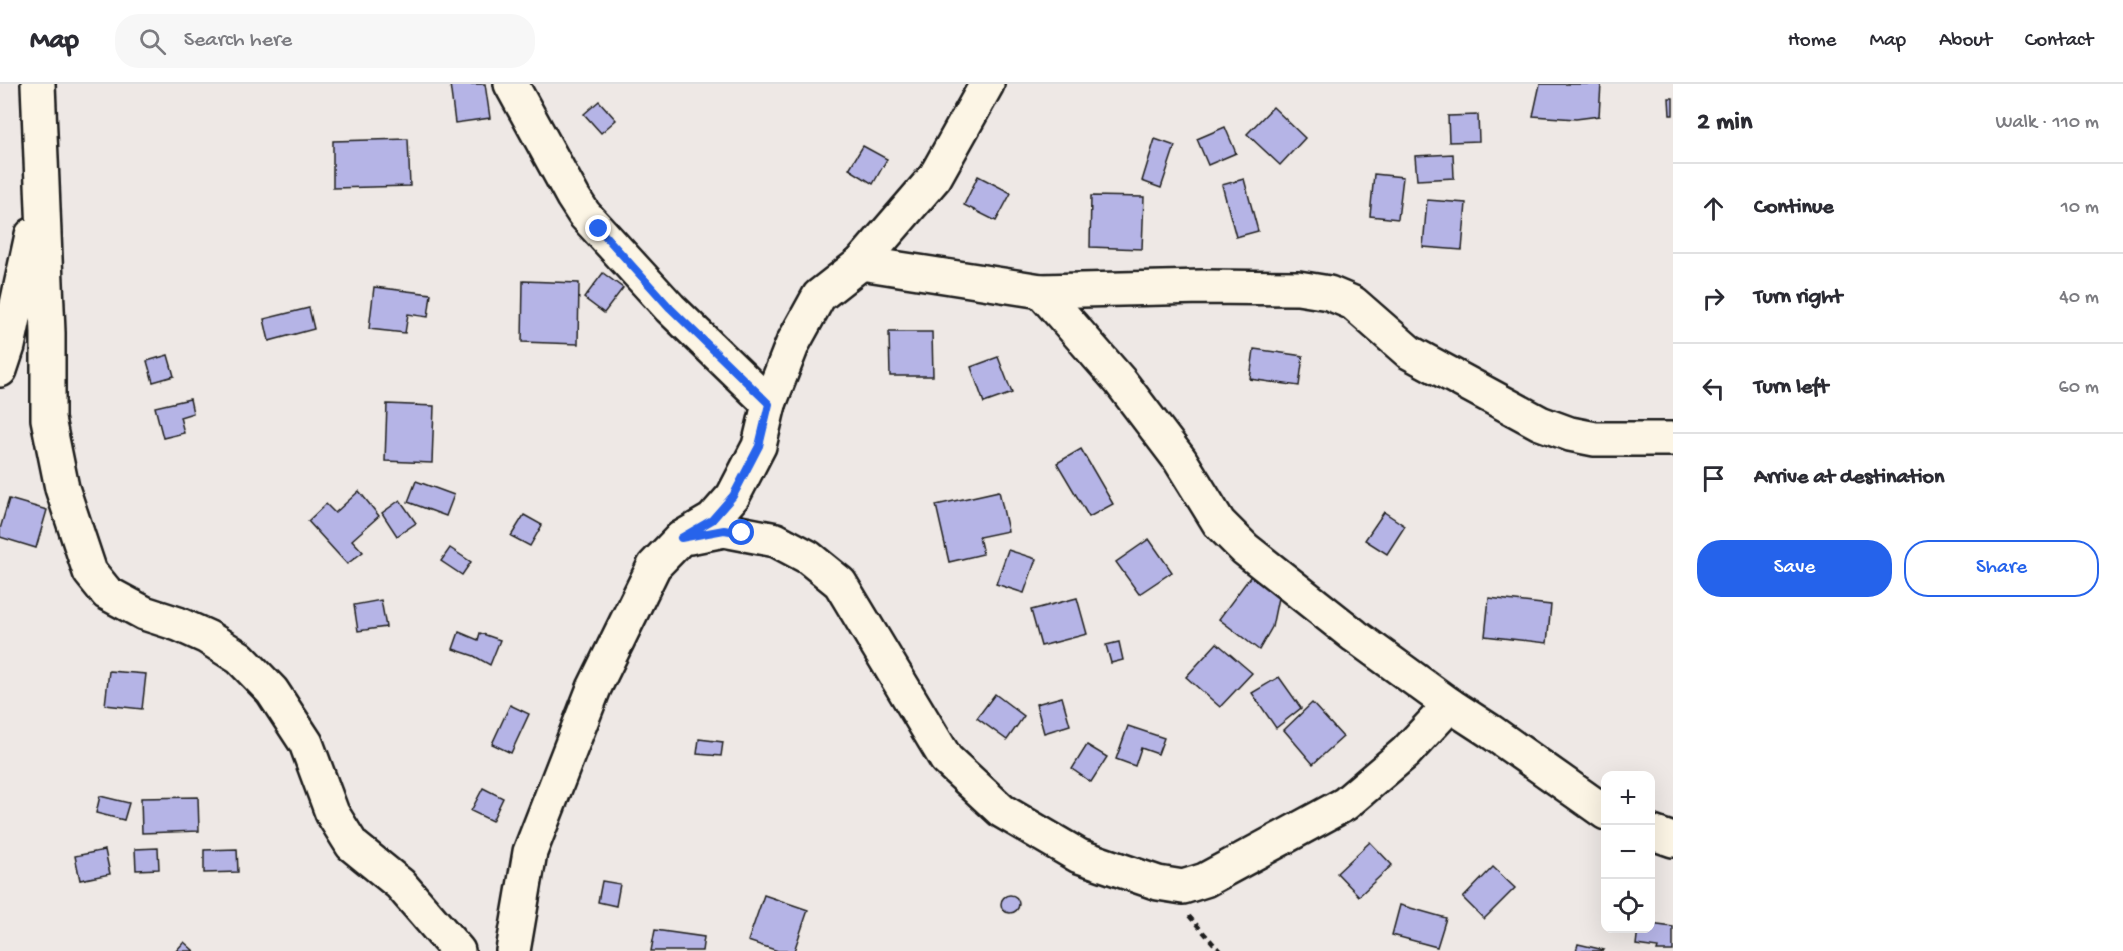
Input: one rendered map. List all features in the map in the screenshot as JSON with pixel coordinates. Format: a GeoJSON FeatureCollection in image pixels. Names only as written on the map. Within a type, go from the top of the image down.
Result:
{"type":"FeatureCollection","features":[{"type":"Feature","properties":{"kind":"street"},"geometry":{"type":"LineString","coordinates":[[38,84],[48,333],[48,419],[62,488],[90,573],[107,593],[144,613],[178,624],[216,642],[240,658],[272,692],[306,743],[332,813],[352,845],[400,884],[458,951]]}},
{"type":"Feature","properties":{"kind":"street"},"geometry":{"type":"LineString","coordinates":[[512,84],[584,214],[670,308],[769,404]]}},
{"type":"Feature","properties":{"kind":"street"},"geometry":{"type":"LineString","coordinates":[[513,951],[530,852],[594,688],[654,566],[681,538],[712,520],[733,496],[759,446],[769,404],[793,343],[819,296],[861,263],[935,177],[987,84]]}},
{"type":"Feature","properties":{"kind":"street"},"geometry":{"type":"LineString","coordinates":[[0,370],[8,346],[42,189]]}},
{"type":"Feature","properties":{"kind":"street"},"geometry":{"type":"LineString","coordinates":[[861,263],[1041,291],[1203,287],[1298,288],[1329,292],[1353,303],[1409,352],[1540,423],[1570,434],[1595,439],[1673,439]]}},
{"type":"Feature","properties":{"kind":"street"},"geometry":{"type":"LineString","coordinates":[[1041,291],[1120,381],[1180,460],[1219,523],[1245,549],[1346,629],[1601,810]]}},
{"type":"Feature","properties":{"kind":"street"},"geometry":{"type":"LineString","coordinates":[[681,538],[724,530],[776,540],[808,556],[840,582],[946,759],[958,773],[1002,810],[1079,856],[1158,883],[1183,887],[1205,880],[1345,804],[1407,752],[1450,705]]}},
{"type":"Feature","properties":{"kind":"street"},"geometry":{"type":"LineString","coordinates":[[1655,834],[1673,840]]}},
{"type":"Feature","properties":{"kind":"building"},"geometry":{"type":"Polygon","coordinates":[[[450,84],[485,84],[490,118],[455,123],[450,84]]]}},
{"type":"Feature","properties":{"kind":"building"},"geometry":{"type":"Polygon","coordinates":[[[1540,84],[1601,84],[1599,116],[1576,119],[1533,116],[1540,84]]]}},
{"type":"Feature","properties":{"kind":"building"},"geometry":{"type":"Polygon","coordinates":[[[1669,98],[1673,98],[1673,115],[1670,115],[1669,98]]]}},
{"type":"Feature","properties":{"kind":"building"},"geometry":{"type":"Polygon","coordinates":[[[599,101],[616,120],[601,133],[584,114],[599,101]]]}},
{"type":"Feature","properties":{"kind":"building"},"geometry":{"type":"Polygon","coordinates":[[[1273,107],[1305,138],[1280,165],[1247,134],[1273,107]]]}},
{"type":"Feature","properties":{"kind":"building"},"geometry":{"type":"Polygon","coordinates":[[[1478,115],[1479,141],[1449,142],[1448,116],[1478,115]]]}},
{"type":"Feature","properties":{"kind":"building"},"geometry":{"type":"Polygon","coordinates":[[[1225,127],[1236,153],[1208,165],[1197,139],[1225,127]]]}},
{"type":"Feature","properties":{"kind":"building"},"geometry":{"type":"Polygon","coordinates":[[[408,139],[410,186],[333,188],[333,141],[408,139]]]}},
{"type":"Feature","properties":{"kind":"building"},"geometry":{"type":"Polygon","coordinates":[[[1155,139],[1175,146],[1161,188],[1142,181],[1155,139]]]}},
{"type":"Feature","properties":{"kind":"building"},"geometry":{"type":"Polygon","coordinates":[[[863,146],[887,159],[873,184],[849,169],[863,146]]]}},
{"type":"Feature","properties":{"kind":"building"},"geometry":{"type":"Polygon","coordinates":[[[1453,154],[1454,178],[1417,180],[1415,156],[1453,154]]]}},
{"type":"Feature","properties":{"kind":"building"},"geometry":{"type":"Polygon","coordinates":[[[1374,174],[1403,177],[1398,219],[1370,216],[1374,174]]]}},
{"type":"Feature","properties":{"kind":"building"},"geometry":{"type":"Polygon","coordinates":[[[978,176],[1011,193],[996,221],[964,205],[978,176]]]}},
{"type":"Feature","properties":{"kind":"building"},"geometry":{"type":"Polygon","coordinates":[[[1244,179],[1258,231],[1236,237],[1222,185],[1244,179]]]}},
{"type":"Feature","properties":{"kind":"building"},"geometry":{"type":"Polygon","coordinates":[[[1091,196],[1144,197],[1142,249],[1090,247],[1091,196]]]}},
{"type":"Feature","properties":{"kind":"building"},"geometry":{"type":"Polygon","coordinates":[[[1427,200],[1466,203],[1462,250],[1423,247],[1427,200]]]}},
{"type":"Feature","properties":{"kind":"building"},"geometry":{"type":"Polygon","coordinates":[[[603,273],[623,288],[604,313],[584,298],[603,273]]]}},
{"type":"Feature","properties":{"kind":"building"},"geometry":{"type":"Polygon","coordinates":[[[523,281],[579,283],[578,344],[522,342],[523,281]]]}},
{"type":"Feature","properties":{"kind":"building"},"geometry":{"type":"Polygon","coordinates":[[[374,287],[431,294],[428,317],[408,314],[405,333],[369,329],[374,287]]]}},
{"type":"Feature","properties":{"kind":"building"},"geometry":{"type":"Polygon","coordinates":[[[309,308],[314,329],[269,341],[264,319],[309,308]]]}},
{"type":"Feature","properties":{"kind":"building"},"geometry":{"type":"Polygon","coordinates":[[[889,332],[932,332],[933,376],[890,376],[889,332]]]}},
{"type":"Feature","properties":{"kind":"building"},"geometry":{"type":"Polygon","coordinates":[[[1254,349],[1303,356],[1299,386],[1250,379],[1254,349]]]}},
{"type":"Feature","properties":{"kind":"building"},"geometry":{"type":"Polygon","coordinates":[[[168,355],[174,376],[153,382],[147,361],[168,355]]]}},
{"type":"Feature","properties":{"kind":"building"},"geometry":{"type":"Polygon","coordinates":[[[998,357],[1012,393],[984,403],[971,367],[998,357]]]}},
{"type":"Feature","properties":{"kind":"building"},"geometry":{"type":"Polygon","coordinates":[[[190,399],[193,413],[180,417],[184,433],[163,438],[155,407],[190,399]]]}},
{"type":"Feature","properties":{"kind":"building"},"geometry":{"type":"Polygon","coordinates":[[[387,404],[434,406],[432,463],[385,461],[387,404]]]}},
{"type":"Feature","properties":{"kind":"building"},"geometry":{"type":"Polygon","coordinates":[[[1081,449],[1113,504],[1089,517],[1057,463],[1081,449]]]}},
{"type":"Feature","properties":{"kind":"building"},"geometry":{"type":"Polygon","coordinates":[[[416,481],[454,495],[446,516],[408,502],[416,481]]]}},
{"type":"Feature","properties":{"kind":"building"},"geometry":{"type":"Polygon","coordinates":[[[359,491],[379,516],[352,540],[363,552],[347,564],[308,521],[326,504],[335,513],[359,491]]]}},
{"type":"Feature","properties":{"kind":"building"},"geometry":{"type":"Polygon","coordinates":[[[999,491],[1008,531],[979,537],[983,554],[949,562],[936,505],[999,491]]]}},
{"type":"Feature","properties":{"kind":"building"},"geometry":{"type":"Polygon","coordinates":[[[9,499],[47,510],[36,548],[0,537],[0,529],[9,499]]]}},
{"type":"Feature","properties":{"kind":"building"},"geometry":{"type":"Polygon","coordinates":[[[400,500],[416,523],[397,536],[382,513],[400,500]]]}},
{"type":"Feature","properties":{"kind":"building"},"geometry":{"type":"Polygon","coordinates":[[[1384,512],[1405,526],[1387,554],[1365,540],[1384,512]]]}},
{"type":"Feature","properties":{"kind":"building"},"geometry":{"type":"Polygon","coordinates":[[[524,515],[542,525],[530,546],[511,536],[524,515]]]}},
{"type":"Feature","properties":{"kind":"building"},"geometry":{"type":"Polygon","coordinates":[[[1149,539],[1172,572],[1139,594],[1116,562],[1149,539]]]}},
{"type":"Feature","properties":{"kind":"building"},"geometry":{"type":"Polygon","coordinates":[[[450,548],[471,562],[462,575],[441,561],[450,548]]]}},
{"type":"Feature","properties":{"kind":"building"},"geometry":{"type":"Polygon","coordinates":[[[1008,550],[1036,559],[1024,593],[996,584],[1008,550]]]}},
{"type":"Feature","properties":{"kind":"building"},"geometry":{"type":"Polygon","coordinates":[[[1253,573],[1279,593],[1272,627],[1259,650],[1219,619],[1253,573]]]}},
{"type":"Feature","properties":{"kind":"building"},"geometry":{"type":"Polygon","coordinates":[[[1077,598],[1087,634],[1041,646],[1031,610],[1077,598]]]}},
{"type":"Feature","properties":{"kind":"building"},"geometry":{"type":"Polygon","coordinates":[[[1489,598],[1551,605],[1547,643],[1485,636],[1489,598]]]}},
{"type":"Feature","properties":{"kind":"building"},"geometry":{"type":"Polygon","coordinates":[[[381,600],[386,627],[358,631],[354,605],[381,600]]]}},
{"type":"Feature","properties":{"kind":"building"},"geometry":{"type":"Polygon","coordinates":[[[459,632],[478,640],[480,633],[500,640],[490,665],[474,656],[453,649],[459,632]]]}},
{"type":"Feature","properties":{"kind":"building"},"geometry":{"type":"Polygon","coordinates":[[[1119,642],[1123,660],[1111,663],[1106,645],[1119,642]]]}},
{"type":"Feature","properties":{"kind":"building"},"geometry":{"type":"Polygon","coordinates":[[[1217,643],[1252,673],[1220,707],[1186,677],[1217,643]]]}},
{"type":"Feature","properties":{"kind":"building"},"geometry":{"type":"Polygon","coordinates":[[[109,671],[146,674],[142,709],[105,705],[109,671]]]}},
{"type":"Feature","properties":{"kind":"building"},"geometry":{"type":"Polygon","coordinates":[[[1279,677],[1301,708],[1276,728],[1252,693],[1279,677]]]}},
{"type":"Feature","properties":{"kind":"building"},"geometry":{"type":"Polygon","coordinates":[[[995,694],[1024,716],[1007,740],[977,718],[995,694]]]}},
{"type":"Feature","properties":{"kind":"building"},"geometry":{"type":"Polygon","coordinates":[[[1062,697],[1070,725],[1044,733],[1036,704],[1062,697]]]}},
{"type":"Feature","properties":{"kind":"building"},"geometry":{"type":"Polygon","coordinates":[[[1312,703],[1343,737],[1313,764],[1284,730],[1312,703]]]}},
{"type":"Feature","properties":{"kind":"building"},"geometry":{"type":"Polygon","coordinates":[[[510,705],[529,714],[511,753],[492,744],[510,705]]]}},
{"type":"Feature","properties":{"kind":"building"},"geometry":{"type":"Polygon","coordinates":[[[1128,726],[1164,738],[1158,754],[1141,748],[1135,766],[1116,759],[1128,726]]]}},
{"type":"Feature","properties":{"kind":"building"},"geometry":{"type":"Polygon","coordinates":[[[699,739],[723,742],[721,756],[697,754],[699,739]]]}},
{"type":"Feature","properties":{"kind":"building"},"geometry":{"type":"Polygon","coordinates":[[[1087,745],[1107,757],[1091,782],[1072,769],[1087,745]]]}},
{"type":"Feature","properties":{"kind":"building"},"geometry":{"type":"Polygon","coordinates":[[[483,788],[503,798],[492,821],[471,811],[483,788]]]}},
{"type":"Feature","properties":{"kind":"building"},"geometry":{"type":"Polygon","coordinates":[[[100,796],[129,803],[124,820],[96,813],[100,796]]]}},
{"type":"Feature","properties":{"kind":"building"},"geometry":{"type":"Polygon","coordinates":[[[198,797],[199,831],[142,833],[141,798],[198,797]]]}},
{"type":"Feature","properties":{"kind":"building"},"geometry":{"type":"Polygon","coordinates":[[[1370,842],[1392,865],[1359,896],[1337,873],[1370,842]]]}},
{"type":"Feature","properties":{"kind":"building"},"geometry":{"type":"Polygon","coordinates":[[[158,848],[159,869],[136,870],[135,849],[158,848]]]}},
{"type":"Feature","properties":{"kind":"building"},"geometry":{"type":"Polygon","coordinates":[[[237,849],[238,872],[204,873],[204,850],[237,849]]]}},
{"type":"Feature","properties":{"kind":"building"},"geometry":{"type":"Polygon","coordinates":[[[105,850],[110,874],[80,880],[75,856],[105,850]]]}},
{"type":"Feature","properties":{"kind":"building"},"geometry":{"type":"Polygon","coordinates":[[[1493,867],[1515,888],[1484,919],[1463,898],[1493,867]]]}},
{"type":"Feature","properties":{"kind":"building"},"geometry":{"type":"Polygon","coordinates":[[[602,881],[620,884],[616,906],[598,902],[602,881]]]}},
{"type":"Feature","properties":{"kind":"building"},"geometry":{"type":"Polygon","coordinates":[[[764,895],[808,910],[794,951],[778,951],[748,941],[764,895]]]}},
{"type":"Feature","properties":{"kind":"building"},"geometry":{"type":"Polygon","coordinates":[[[1010,895],[1016,898],[1019,904],[1016,910],[1010,913],[1004,910],[1001,904],[1004,898],[1010,895]]]}},
{"type":"Feature","properties":{"kind":"building"},"geometry":{"type":"Polygon","coordinates":[[[1400,905],[1446,918],[1437,947],[1392,935],[1400,905]]]}},
{"type":"Feature","properties":{"kind":"building"},"geometry":{"type":"Polygon","coordinates":[[[1655,925],[1673,927],[1673,951],[1657,951],[1658,948],[1636,945],[1637,933],[1655,933],[1655,925]]]}},
{"type":"Feature","properties":{"kind":"building"},"geometry":{"type":"Polygon","coordinates":[[[655,930],[704,937],[702,951],[651,951],[655,930]]]}},
{"type":"Feature","properties":{"kind":"building"},"geometry":{"type":"Polygon","coordinates":[[[184,942],[194,951],[176,951],[184,942]]]}},
{"type":"Feature","properties":{"kind":"building"},"geometry":{"type":"Polygon","coordinates":[[[1578,944],[1604,950],[1576,951],[1578,944]]]}},
{"type":"Feature","properties":{"kind":"route"},"geometry":{"type":"LineString","coordinates":[[599,229],[670,308],[769,404],[759,446],[733,496],[712,520],[681,538],[724,530],[742,533]]}}]}
